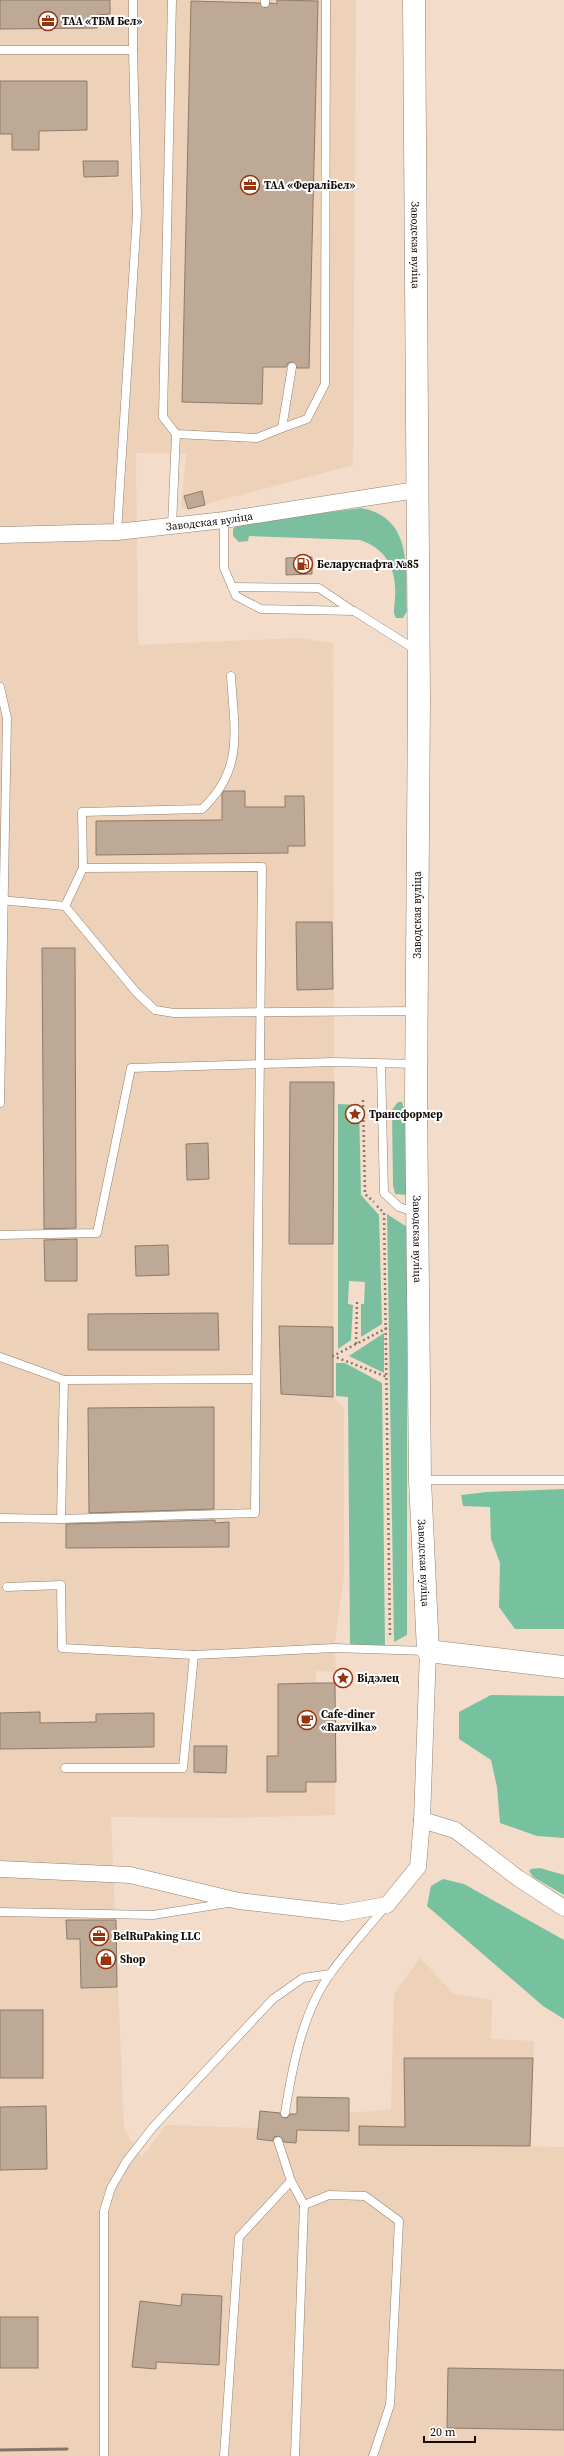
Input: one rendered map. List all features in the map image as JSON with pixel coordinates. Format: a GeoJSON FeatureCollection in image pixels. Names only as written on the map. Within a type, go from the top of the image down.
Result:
{"type":"FeatureCollection","features":[{"type":"Feature","properties":{"kind":"street","name":"Заводская вуліца"},"geometry":{"type":"LineString","coordinates":[[387,1905],[418,1867],[422,1820],[428,1651],[420,1480],[417,1064],[414,0]]}},
{"type":"Feature","properties":{"kind":"street","name":"Заводская вуліца"},"geometry":{"type":"LineString","coordinates":[[0,535],[117,532],[224,520],[416,490]]}},
{"type":"Feature","properties":{"kind":"street"},"geometry":{"type":"LineString","coordinates":[[428,1651],[564,1667]]}},
{"type":"Feature","properties":{"kind":"street"},"geometry":{"type":"LineString","coordinates":[[422,1820],[455,1830],[518,1878],[564,1908]]}},
{"type":"Feature","properties":{"kind":"street"},"geometry":{"type":"LineString","coordinates":[[0,1869],[130,1875],[239,1901],[342,1913],[387,1905]]}},
{"type":"Feature","properties":{"kind":"lane"},"geometry":{"type":"LineString","coordinates":[[117,532],[137,215],[132,0]]}},
{"type":"Feature","properties":{"kind":"lane"},"geometry":{"type":"LineString","coordinates":[[172,0],[163,417],[176,434],[172,526]]}},
{"type":"Feature","properties":{"kind":"lane"},"geometry":{"type":"LineString","coordinates":[[176,434],[257,438],[307,419],[324,384],[326,0]]}},
{"type":"Feature","properties":{"kind":"lane"},"geometry":{"type":"LineString","coordinates":[[0,50],[133,50]]}},
{"type":"Feature","properties":{"kind":"lane"},"geometry":{"type":"LineString","coordinates":[[282,428],[292,367]]}},
{"type":"Feature","properties":{"kind":"lane"},"geometry":{"type":"LineString","coordinates":[[224,520],[224,568],[236,596],[260,609],[354,611]]}},
{"type":"Feature","properties":{"kind":"lane"},"geometry":{"type":"LineString","coordinates":[[232,587],[319,588],[417,650]]}},
{"type":"Feature","properties":{"kind":"lane"},"geometry":{"type":"LineString","coordinates":[[65,906],[83,868],[82,812],[202,809],[214,798],[228,775],[233,757],[231,676]]}},
{"type":"Feature","properties":{"kind":"lane"},"geometry":{"type":"LineString","coordinates":[[0,687],[7,718],[1,900],[0,1103]]}},
{"type":"Feature","properties":{"kind":"lane"},"geometry":{"type":"LineString","coordinates":[[0,1518],[61,1519],[255,1513],[255,1379],[262,868],[83,868]]}},
{"type":"Feature","properties":{"kind":"lane"},"geometry":{"type":"LineString","coordinates":[[1,900],[65,906],[98,949],[136,992],[155,1010],[174,1013],[417,1011]]}},
{"type":"Feature","properties":{"kind":"lane"},"geometry":{"type":"LineString","coordinates":[[0,1235],[97,1233],[131,1068],[334,1062],[381,1065],[417,1064]]}},
{"type":"Feature","properties":{"kind":"lane"},"geometry":{"type":"LineString","coordinates":[[381,1065],[384,1193],[399,1207],[418,1213]]}},
{"type":"Feature","properties":{"kind":"lane"},"geometry":{"type":"LineString","coordinates":[[0,1357],[64,1380],[255,1379]]}},
{"type":"Feature","properties":{"kind":"lane"},"geometry":{"type":"LineString","coordinates":[[61,1519],[64,1380]]}},
{"type":"Feature","properties":{"kind":"lane"},"geometry":{"type":"LineString","coordinates":[[420,1480],[564,1480]]}},
{"type":"Feature","properties":{"kind":"lane"},"geometry":{"type":"LineString","coordinates":[[7,1587],[61,1586],[62,1648],[194,1655],[334,1648],[428,1651]]}},
{"type":"Feature","properties":{"kind":"lane"},"geometry":{"type":"LineString","coordinates":[[65,1768],[183,1768],[194,1655]]}},
{"type":"Feature","properties":{"kind":"lane"},"geometry":{"type":"LineString","coordinates":[[0,1912],[153,1915],[239,1901]]}},
{"type":"Feature","properties":{"kind":"lane"},"geometry":{"type":"LineString","coordinates":[[284,2113],[292,2069],[305,2025],[330,1974],[387,1905]]}},
{"type":"Feature","properties":{"kind":"lane"},"geometry":{"type":"LineString","coordinates":[[104,2456],[104,2211],[111,2188],[126,2162],[153,2127],[273,1999],[303,1978],[330,1974]]}},
{"type":"Feature","properties":{"kind":"lane"},"geometry":{"type":"LineString","coordinates":[[278,2141],[291,2181],[304,2205],[295,2456]]}},
{"type":"Feature","properties":{"kind":"lane"},"geometry":{"type":"LineString","coordinates":[[224,2456],[239,2237],[291,2181]]}},
{"type":"Feature","properties":{"kind":"lane"},"geometry":{"type":"LineString","coordinates":[[304,2205],[329,2195],[365,2196],[399,2220],[390,2404],[373,2456]]}},
{"type":"Feature","properties":{"kind":"path"},"geometry":{"type":"LineString","coordinates":[[363,1100],[365,1194],[384,1213],[390,1650]]}},
{"type":"Feature","properties":{"kind":"path"},"geometry":{"type":"LineString","coordinates":[[356,1344],[357,1301]]}},
{"type":"Feature","properties":{"kind":"path"},"geometry":{"type":"LineString","coordinates":[[386,1328],[333,1356],[387,1377]]}},
{"type":"Feature","properties":{"kind":"shaded area"},"geometry":{"type":"Polygon","coordinates":[[[0,0],[356,0],[353,465],[188,509],[181,508],[186,454],[136,453],[138,645],[298,638],[333,643],[333,1397],[344,1409],[344,1576],[334,1648],[337,1672],[316,1671],[316,1683],[335,1683],[335,1815],[231,1818],[111,1817],[124,2129],[142,2157],[166,2125],[258,2128],[260,2111],[297,2114],[297,2097],[349,2098],[349,2113],[391,2109],[394,1994],[420,1958],[454,1994],[492,2000],[491,2039],[534,2041],[530,2146],[564,2147],[564,2456],[0,2456],[0,0]]]}},
{"type":"Feature","properties":{"kind":"green space"},"geometry":{"type":"Polygon","coordinates":[[[361,508],[378,514],[390,522],[398,534],[406,563],[407,611],[403,618],[396,618],[394,613],[395,588],[392,570],[383,555],[369,544],[360,540],[249,536],[248,541],[239,542],[233,536],[233,529],[238,524],[361,508]]]}},
{"type":"Feature","properties":{"kind":"green space"},"geometry":{"type":"Polygon","coordinates":[[[398,1102],[402,1102],[405,1112],[408,1195],[395,1194],[393,1185],[392,1110],[398,1102]]]}},
{"type":"Feature","properties":{"kind":"green space"},"geometry":{"type":"Polygon","coordinates":[[[338,1104],[359,1105],[361,1195],[379,1215],[382,1324],[361,1337],[361,1304],[364,1304],[365,1282],[349,1281],[348,1304],[353,1305],[351,1340],[338,1349],[338,1104]]]}},
{"type":"Feature","properties":{"kind":"green space"},"geometry":{"type":"Polygon","coordinates":[[[387,1214],[407,1227],[407,1635],[394,1642],[387,1214]]]}},
{"type":"Feature","properties":{"kind":"green space"},"geometry":{"type":"Polygon","coordinates":[[[384,1333],[384,1373],[349,1356],[384,1333]]]}},
{"type":"Feature","properties":{"kind":"green space"},"geometry":{"type":"Polygon","coordinates":[[[336,1363],[345,1363],[382,1383],[385,1646],[350,1645],[348,1397],[336,1396],[336,1363]]]}},
{"type":"Feature","properties":{"kind":"green space"},"geometry":{"type":"Polygon","coordinates":[[[564,1489],[564,1629],[515,1629],[499,1607],[500,1563],[491,1539],[490,1507],[463,1506],[461,1495],[487,1492],[564,1489]]]}},
{"type":"Feature","properties":{"kind":"green space"},"geometry":{"type":"Polygon","coordinates":[[[491,1695],[564,1696],[564,1838],[537,1836],[500,1823],[497,1787],[491,1760],[459,1739],[459,1712],[491,1695]]]}},
{"type":"Feature","properties":{"kind":"green space"},"geometry":{"type":"Polygon","coordinates":[[[540,1868],[564,1875],[564,1895],[533,1877],[529,1871],[531,1869],[540,1868]]]}},
{"type":"Feature","properties":{"kind":"green space"},"geometry":{"type":"Polygon","coordinates":[[[443,1879],[464,1884],[564,1940],[564,2019],[543,2006],[427,1906],[431,1886],[443,1879]]]}},
{"type":"Feature","properties":{"kind":"building","name":"ТАА «ТБМ Бел»"},"geometry":{"type":"Polygon","coordinates":[[[0,0],[110,0],[110,14],[97,15],[97,28],[0,29],[0,0]]]}},
{"type":"Feature","properties":{"kind":"building","name":"ТАА «ФераліБел»"},"geometry":{"type":"Polygon","coordinates":[[[277,0],[318,1],[309,368],[297,368],[292,362],[288,363],[286,367],[263,367],[262,404],[182,402],[191,1],[260,3],[265,8],[270,3],[277,4],[277,0]]]}},
{"type":"Feature","properties":{"kind":"building"},"geometry":{"type":"Polygon","coordinates":[[[0,81],[87,81],[87,130],[39,131],[39,150],[12,150],[12,134],[0,134],[0,81]]]}},
{"type":"Feature","properties":{"kind":"building"},"geometry":{"type":"Polygon","coordinates":[[[83,161],[118,161],[118,176],[84,177],[83,161]]]}},
{"type":"Feature","properties":{"kind":"building"},"geometry":{"type":"Polygon","coordinates":[[[202,491],[205,505],[188,509],[184,496],[202,491]]]}},
{"type":"Feature","properties":{"kind":"building"},"geometry":{"type":"Polygon","coordinates":[[[312,557],[312,574],[286,575],[286,558],[312,557]]]}},
{"type":"Feature","properties":{"kind":"building"},"geometry":{"type":"Polygon","coordinates":[[[224,791],[245,791],[245,807],[285,807],[285,796],[304,796],[305,846],[288,846],[288,853],[96,855],[96,821],[222,820],[222,794],[224,791]]]}},
{"type":"Feature","properties":{"kind":"building"},"geometry":{"type":"Polygon","coordinates":[[[296,922],[332,922],[333,989],[297,990],[296,922]]]}},
{"type":"Feature","properties":{"kind":"building"},"geometry":{"type":"Polygon","coordinates":[[[42,948],[75,948],[76,1228],[44,1229],[42,948]]]}},
{"type":"Feature","properties":{"kind":"building"},"geometry":{"type":"Polygon","coordinates":[[[290,1082],[334,1082],[333,1244],[289,1244],[290,1082]]]}},
{"type":"Feature","properties":{"kind":"building"},"geometry":{"type":"Polygon","coordinates":[[[208,1143],[209,1179],[187,1180],[186,1144],[208,1143]]]}},
{"type":"Feature","properties":{"kind":"building"},"geometry":{"type":"Polygon","coordinates":[[[77,1239],[77,1281],[45,1281],[44,1240],[77,1239]]]}},
{"type":"Feature","properties":{"kind":"building"},"geometry":{"type":"Polygon","coordinates":[[[168,1245],[169,1275],[136,1276],[135,1246],[168,1245]]]}},
{"type":"Feature","properties":{"kind":"building"},"geometry":{"type":"Polygon","coordinates":[[[218,1313],[219,1350],[88,1350],[88,1314],[218,1313]]]}},
{"type":"Feature","properties":{"kind":"building"},"geometry":{"type":"Polygon","coordinates":[[[279,1326],[333,1327],[333,1397],[281,1394],[279,1326]]]}},
{"type":"Feature","properties":{"kind":"building"},"geometry":{"type":"Polygon","coordinates":[[[214,1407],[214,1509],[89,1513],[88,1408],[214,1407]]]}},
{"type":"Feature","properties":{"kind":"building"},"geometry":{"type":"Polygon","coordinates":[[[215,1520],[215,1523],[229,1522],[229,1547],[66,1548],[66,1524],[215,1520]]]}},
{"type":"Feature","properties":{"kind":"building","name":"Cafe-diner «Razvilka»"},"geometry":{"type":"Polygon","coordinates":[[[335,1683],[336,1782],[306,1782],[306,1792],[267,1792],[267,1756],[278,1756],[278,1684],[335,1683]]]}},
{"type":"Feature","properties":{"kind":"building"},"geometry":{"type":"Polygon","coordinates":[[[40,1712],[40,1723],[96,1722],[96,1714],[154,1713],[154,1747],[0,1749],[0,1713],[40,1712]]]}},
{"type":"Feature","properties":{"kind":"building"},"geometry":{"type":"Polygon","coordinates":[[[194,1746],[227,1746],[226,1773],[194,1772],[194,1746]]]}},
{"type":"Feature","properties":{"kind":"building"},"geometry":{"type":"Polygon","coordinates":[[[66,1920],[116,1920],[117,1987],[81,1988],[80,1939],[67,1939],[66,1920]]]}},
{"type":"Feature","properties":{"kind":"building"},"geometry":{"type":"Polygon","coordinates":[[[0,2010],[43,2010],[43,2078],[0,2078],[0,2010]]]}},
{"type":"Feature","properties":{"kind":"building"},"geometry":{"type":"Polygon","coordinates":[[[404,2058],[533,2058],[530,2146],[359,2145],[359,2126],[405,2127],[404,2058]]]}},
{"type":"Feature","properties":{"kind":"building"},"geometry":{"type":"Polygon","coordinates":[[[297,2097],[349,2098],[349,2131],[297,2130],[296,2143],[284,2142],[279,2136],[274,2137],[273,2141],[257,2139],[260,2111],[280,2113],[282,2117],[287,2118],[290,2114],[297,2114],[297,2097]]]}},
{"type":"Feature","properties":{"kind":"building"},"geometry":{"type":"Polygon","coordinates":[[[46,2106],[47,2169],[0,2170],[0,2107],[46,2106]]]}},
{"type":"Feature","properties":{"kind":"building"},"geometry":{"type":"Polygon","coordinates":[[[182,2294],[222,2296],[219,2365],[156,2362],[156,2369],[132,2367],[140,2301],[181,2306],[182,2294]]]}},
{"type":"Feature","properties":{"kind":"building"},"geometry":{"type":"Polygon","coordinates":[[[0,2317],[38,2317],[38,2368],[0,2368],[0,2317]]]}},
{"type":"Feature","properties":{"kind":"building"},"geometry":{"type":"Polygon","coordinates":[[[448,2368],[564,2370],[564,2430],[447,2428],[448,2368]]]}},
{"type":"Feature","properties":{"kind":"railway"},"geometry":{"type":"LineString","coordinates":[[0,2450],[67,2449]]}},
{"type":"Feature","properties":{"kind":"place","name":"ТАА «ТБМ Бел»"},"geometry":{"type":"Point","coordinates":[48,21]}},
{"type":"Feature","properties":{"kind":"place","name":"ТАА «ФераліБел»"},"geometry":{"type":"Point","coordinates":[250,185]}},
{"type":"Feature","properties":{"kind":"place","name":"Беларуснафта №85"},"geometry":{"type":"Point","coordinates":[303,564]}},
{"type":"Feature","properties":{"kind":"place","name":"Трансформер"},"geometry":{"type":"Point","coordinates":[355,1114]}},
{"type":"Feature","properties":{"kind":"place","name":"Відэлец"},"geometry":{"type":"Point","coordinates":[343,1678]}},
{"type":"Feature","properties":{"kind":"place","name":"Cafe-diner «Razvilka»"},"geometry":{"type":"Point","coordinates":[307,1720]}},
{"type":"Feature","properties":{"kind":"place","name":"BelRuPaking LLC"},"geometry":{"type":"Point","coordinates":[99,1936]}},
{"type":"Feature","properties":{"kind":"place","name":"Shop"},"geometry":{"type":"Point","coordinates":[106,1959]}}]}
